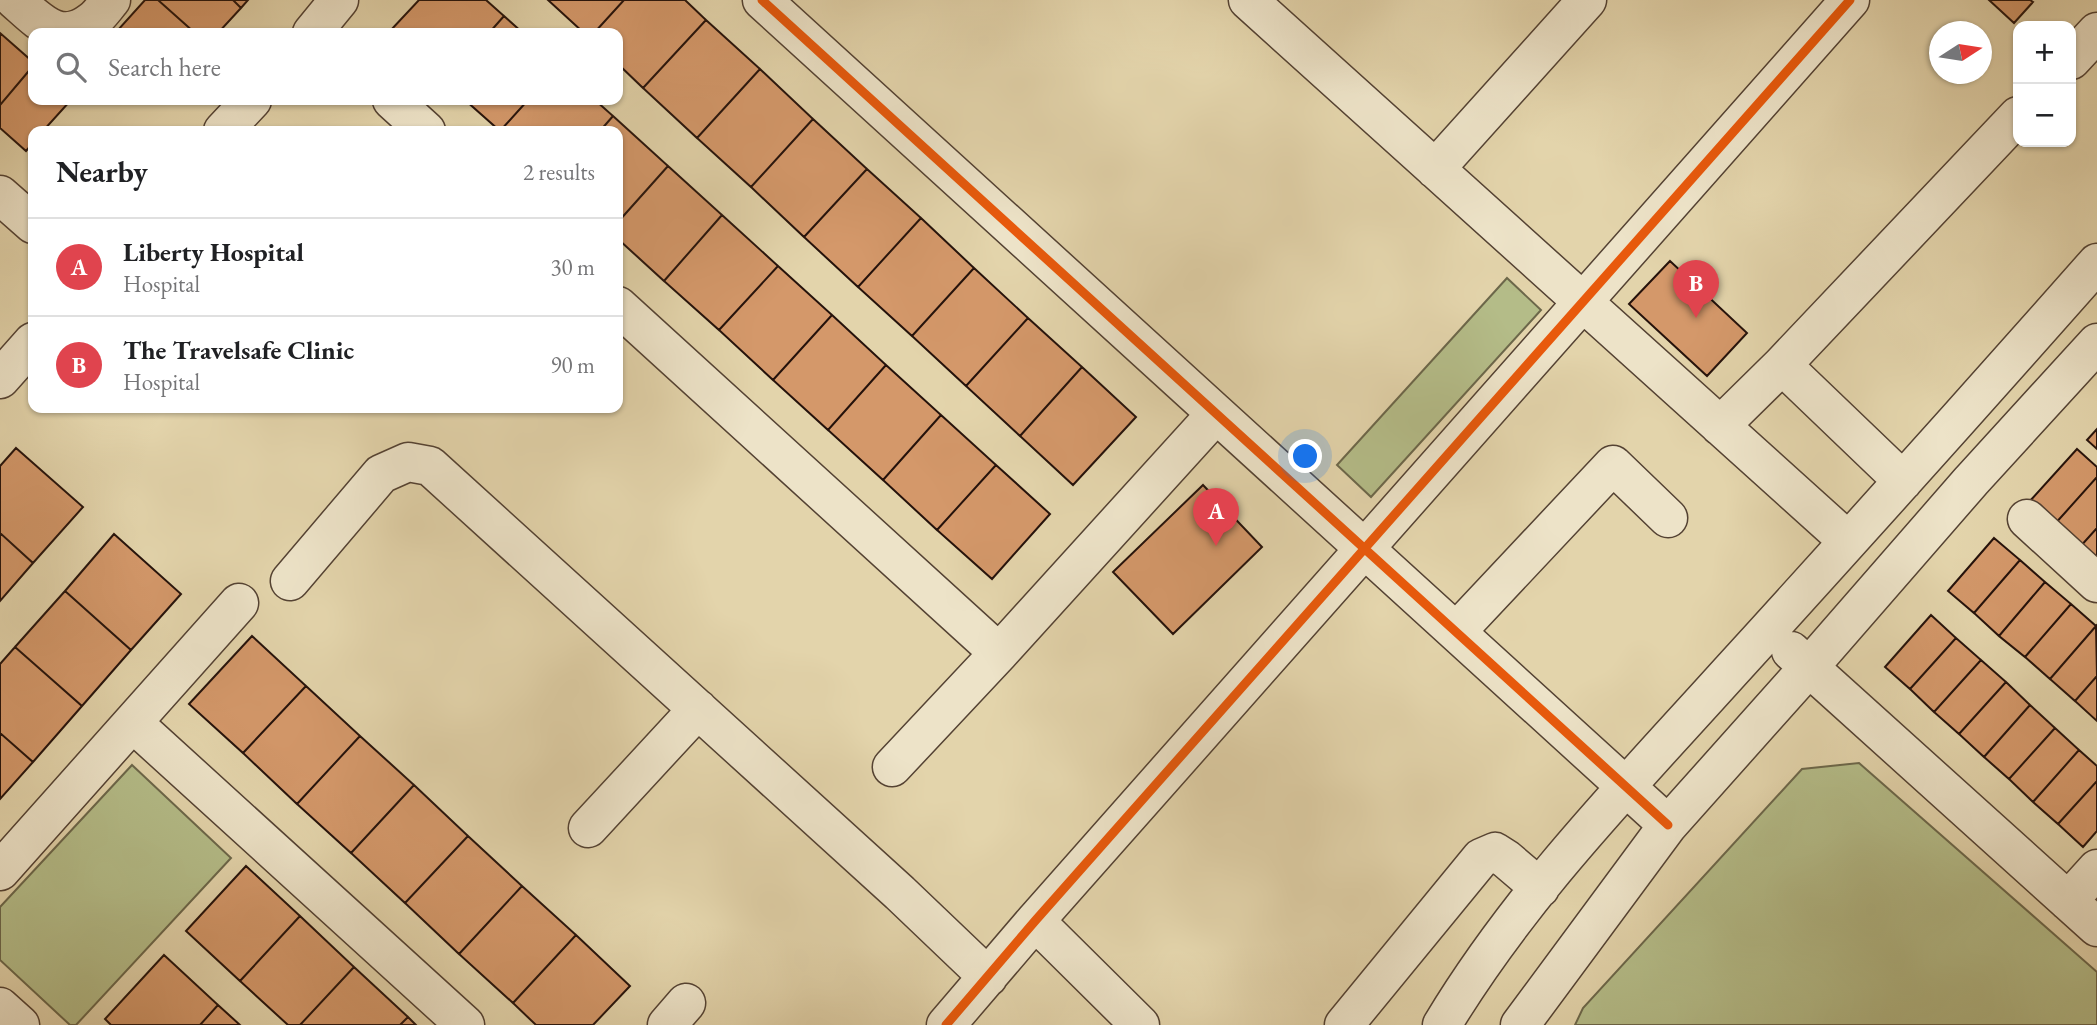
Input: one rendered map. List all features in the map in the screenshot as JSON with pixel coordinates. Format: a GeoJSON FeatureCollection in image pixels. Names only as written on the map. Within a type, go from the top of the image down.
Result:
{"type":"FeatureCollection","features":[{"type":"Feature","properties":{"kind":"street"},"geometry":{"type":"LineString","coordinates":[[15,0],[50,28]]}},
{"type":"Feature","properties":{"kind":"street"},"geometry":{"type":"LineString","coordinates":[[79,28],[92,21],[111,0]]}},
{"type":"Feature","properties":{"kind":"street"},"geometry":{"type":"LineString","coordinates":[[318,28],[339,0]]}},
{"type":"Feature","properties":{"kind":"street"},"geometry":{"type":"LineString","coordinates":[[1248,0],[1848,541]]}},
{"type":"Feature","properties":{"kind":"street"},"geometry":{"type":"LineString","coordinates":[[1435,169],[1587,0]]}},
{"type":"Feature","properties":{"kind":"street"},"geometry":{"type":"LineString","coordinates":[[946,1025],[1850,0]]}},
{"type":"Feature","properties":{"kind":"street"},"geometry":{"type":"LineString","coordinates":[[775,4],[1216,414],[1668,825]]}},
{"type":"Feature","properties":{"kind":"street"},"geometry":{"type":"LineString","coordinates":[[228,126],[247,105]]}},
{"type":"Feature","properties":{"kind":"street"},"geometry":{"type":"LineString","coordinates":[[397,105],[421,126]]}},
{"type":"Feature","properties":{"kind":"street"},"geometry":{"type":"LineString","coordinates":[[1720,426],[1782,365],[2013,121]]}},
{"type":"Feature","properties":{"kind":"street"},"geometry":{"type":"LineString","coordinates":[[0,195],[28,220]]}},
{"type":"Feature","properties":{"kind":"street"},"geometry":{"type":"LineString","coordinates":[[1442,1025],[1540,888],[1626,787],[2097,264]]}},
{"type":"Feature","properties":{"kind":"street"},"geometry":{"type":"LineString","coordinates":[[623,311],[999,653]]}},
{"type":"Feature","properties":{"kind":"street"},"geometry":{"type":"LineString","coordinates":[[1520,1025],[1668,825],[1971,481],[2097,343]]}},
{"type":"Feature","properties":{"kind":"street"},"geometry":{"type":"LineString","coordinates":[[0,379],[28,348]]}},
{"type":"Feature","properties":{"kind":"street"},"geometry":{"type":"LineString","coordinates":[[1782,365],[1903,481]]}},
{"type":"Feature","properties":{"kind":"street"},"geometry":{"type":"LineString","coordinates":[[892,767],[1216,414]]}},
{"type":"Feature","properties":{"kind":"street"},"geometry":{"type":"LineString","coordinates":[[290,581],[381,474],[408,462],[430,466],[900,893],[988,977]]}},
{"type":"Feature","properties":{"kind":"street"},"geometry":{"type":"LineString","coordinates":[[1456,632],[1613,465],[1668,518]]}},
{"type":"Feature","properties":{"kind":"street"},"geometry":{"type":"LineString","coordinates":[[2027,519],[2097,583]]}},
{"type":"Feature","properties":{"kind":"street"},"geometry":{"type":"LineString","coordinates":[[0,871],[239,603]]}},
{"type":"Feature","properties":{"kind":"street"},"geometry":{"type":"LineString","coordinates":[[1768,631],[2097,927]]}},
{"type":"Feature","properties":{"kind":"street"},"geometry":{"type":"LineString","coordinates":[[588,828],[698,709]]}},
{"type":"Feature","properties":{"kind":"street"},"geometry":{"type":"LineString","coordinates":[[133,723],[465,1025]]}},
{"type":"Feature","properties":{"kind":"street"},"geometry":{"type":"LineString","coordinates":[[1344,1025],[1481,858],[1495,852],[1540,888]]}},
{"type":"Feature","properties":{"kind":"street"},"geometry":{"type":"LineString","coordinates":[[2068,901],[2097,869]]}},
{"type":"Feature","properties":{"kind":"street"},"geometry":{"type":"LineString","coordinates":[[1035,921],[1140,1025]]}},
{"type":"Feature","properties":{"kind":"street"},"geometry":{"type":"LineString","coordinates":[[0,1007],[20,1025]]}},
{"type":"Feature","properties":{"kind":"green space"},"geometry":{"type":"Polygon","coordinates":[[[1507,278],[1541,310],[1371,497],[1337,465],[1507,278]]]}},
{"type":"Feature","properties":{"kind":"green space"},"geometry":{"type":"Polygon","coordinates":[[[1859,763],[2097,972],[2097,1025],[1575,1025],[1583,1008],[1802,769],[1859,763]]]}},
{"type":"Feature","properties":{"kind":"green space"},"geometry":{"type":"Polygon","coordinates":[[[132,765],[231,858],[76,1025],[70,1025],[0,960],[0,907],[132,765]]]}},
{"type":"Feature","properties":{"kind":"building"},"geometry":{"type":"Polygon","coordinates":[[[145,0],[158,0],[189,28],[120,28],[145,0]]]}},
{"type":"Feature","properties":{"kind":"building"},"geometry":{"type":"Polygon","coordinates":[[[158,0],[233,0],[241,8],[223,28],[189,28],[158,0]]]}},
{"type":"Feature","properties":{"kind":"building"},"geometry":{"type":"Polygon","coordinates":[[[233,0],[248,0],[241,8],[233,0]]]}},
{"type":"Feature","properties":{"kind":"building"},"geometry":{"type":"Polygon","coordinates":[[[419,0],[486,0],[504,16],[493,28],[393,28],[419,0]]]}},
{"type":"Feature","properties":{"kind":"building"},"geometry":{"type":"Polygon","coordinates":[[[548,0],[624,0],[599,28],[579,28],[548,0]]]}},
{"type":"Feature","properties":{"kind":"building"},"geometry":{"type":"Polygon","coordinates":[[[624,0],[685,0],[706,20],[643,88],[623,69],[623,28],[599,28],[624,0]]]}},
{"type":"Feature","properties":{"kind":"building"},"geometry":{"type":"Polygon","coordinates":[[[1989,0],[2033,2],[2013,22],[1989,0]]]}},
{"type":"Feature","properties":{"kind":"building"},"geometry":{"type":"Polygon","coordinates":[[[504,16],[517,28],[493,28],[504,16]]]}},
{"type":"Feature","properties":{"kind":"building"},"geometry":{"type":"Polygon","coordinates":[[[706,20],[760,69],[697,138],[643,88],[706,20]]]}},
{"type":"Feature","properties":{"kind":"building"},"geometry":{"type":"Polygon","coordinates":[[[0,33],[28,58],[28,72],[0,105],[0,33]]]}},
{"type":"Feature","properties":{"kind":"building"},"geometry":{"type":"Polygon","coordinates":[[[760,69],[813,119],[751,187],[697,138],[760,69]]]}},
{"type":"Feature","properties":{"kind":"building"},"geometry":{"type":"Polygon","coordinates":[[[28,72],[28,105],[66,105],[48,126],[28,126],[26,151],[0,128],[0,105],[28,72]]]}},
{"type":"Feature","properties":{"kind":"building"},"geometry":{"type":"Polygon","coordinates":[[[471,105],[523,105],[505,126],[494,126],[471,105]]]}},
{"type":"Feature","properties":{"kind":"building"},"geometry":{"type":"Polygon","coordinates":[[[523,105],[601,105],[613,116],[604,126],[505,126],[523,105]]]}},
{"type":"Feature","properties":{"kind":"building"},"geometry":{"type":"Polygon","coordinates":[[[613,116],[668,166],[623,216],[623,126],[604,126],[613,116]]]}},
{"type":"Feature","properties":{"kind":"building"},"geometry":{"type":"Polygon","coordinates":[[[813,119],[867,169],[804,237],[751,187],[813,119]]]}},
{"type":"Feature","properties":{"kind":"building"},"geometry":{"type":"Polygon","coordinates":[[[668,166],[722,215],[664,281],[623,244],[623,216],[668,166]]]}},
{"type":"Feature","properties":{"kind":"building"},"geometry":{"type":"Polygon","coordinates":[[[867,169],[921,218],[858,287],[804,237],[867,169]]]}},
{"type":"Feature","properties":{"kind":"building"},"geometry":{"type":"Polygon","coordinates":[[[722,215],[778,266],[719,330],[664,281],[722,215]]]}},
{"type":"Feature","properties":{"kind":"building"},"geometry":{"type":"Polygon","coordinates":[[[921,218],[974,268],[912,336],[858,287],[921,218]]]}},
{"type":"Feature","properties":{"kind":"building"},"geometry":{"type":"Polygon","coordinates":[[[1670,261],[1747,333],[1707,376],[1629,304],[1670,261]]]}},
{"type":"Feature","properties":{"kind":"building"},"geometry":{"type":"Polygon","coordinates":[[[778,266],[832,315],[773,380],[719,330],[778,266]]]}},
{"type":"Feature","properties":{"kind":"building"},"geometry":{"type":"Polygon","coordinates":[[[974,268],[1028,318],[966,386],[912,336],[974,268]]]}},
{"type":"Feature","properties":{"kind":"building"},"geometry":{"type":"Polygon","coordinates":[[[832,315],[886,365],[828,430],[773,380],[832,315]]]}},
{"type":"Feature","properties":{"kind":"building"},"geometry":{"type":"Polygon","coordinates":[[[1028,318],[1082,367],[1020,436],[966,386],[1028,318]]]}},
{"type":"Feature","properties":{"kind":"building"},"geometry":{"type":"Polygon","coordinates":[[[886,365],[941,415],[883,480],[828,430],[886,365]]]}},
{"type":"Feature","properties":{"kind":"building"},"geometry":{"type":"Polygon","coordinates":[[[1082,367],[1136,417],[1073,485],[1020,436],[1082,367]]]}},
{"type":"Feature","properties":{"kind":"building"},"geometry":{"type":"Polygon","coordinates":[[[941,415],[996,465],[937,530],[883,480],[941,415]]]}},
{"type":"Feature","properties":{"kind":"building"},"geometry":{"type":"Polygon","coordinates":[[[2097,429],[2097,449],[2087,440],[2097,429]]]}},
{"type":"Feature","properties":{"kind":"building"},"geometry":{"type":"Polygon","coordinates":[[[16,448],[83,507],[33,563],[0,533],[0,466],[16,448]]]}},
{"type":"Feature","properties":{"kind":"building"},"geometry":{"type":"Polygon","coordinates":[[[2077,449],[2097,467],[2097,477],[2054,525],[2029,502],[2077,449]]]}},
{"type":"Feature","properties":{"kind":"building"},"geometry":{"type":"Polygon","coordinates":[[[996,465],[1050,514],[992,579],[937,530],[996,465]]]}},
{"type":"Feature","properties":{"kind":"building"},"geometry":{"type":"Polygon","coordinates":[[[2097,477],[2097,528],[2079,548],[2054,525],[2097,477]]]}},
{"type":"Feature","properties":{"kind":"building"},"geometry":{"type":"Polygon","coordinates":[[[1203,485],[1262,547],[1173,634],[1113,572],[1203,485]]]}},
{"type":"Feature","properties":{"kind":"building"},"geometry":{"type":"Polygon","coordinates":[[[2097,528],[2097,564],[2079,548],[2097,528]]]}},
{"type":"Feature","properties":{"kind":"building"},"geometry":{"type":"Polygon","coordinates":[[[0,533],[33,563],[0,601],[0,533]]]}},
{"type":"Feature","properties":{"kind":"building"},"geometry":{"type":"Polygon","coordinates":[[[114,534],[181,594],[131,650],[65,591],[114,534]]]}},
{"type":"Feature","properties":{"kind":"building"},"geometry":{"type":"Polygon","coordinates":[[[1994,538],[2020,560],[1974,613],[1948,591],[1994,538]]]}},
{"type":"Feature","properties":{"kind":"building"},"geometry":{"type":"Polygon","coordinates":[[[2020,560],[2045,582],[1999,636],[1974,613],[2020,560]]]}},
{"type":"Feature","properties":{"kind":"building"},"geometry":{"type":"Polygon","coordinates":[[[2045,582],[2071,604],[2025,657],[1999,636],[2045,582]]]}},
{"type":"Feature","properties":{"kind":"building"},"geometry":{"type":"Polygon","coordinates":[[[65,591],[131,650],[82,706],[15,647],[65,591]]]}},
{"type":"Feature","properties":{"kind":"building"},"geometry":{"type":"Polygon","coordinates":[[[2071,604],[2096,626],[2050,679],[2025,657],[2071,604]]]}},
{"type":"Feature","properties":{"kind":"building"},"geometry":{"type":"Polygon","coordinates":[[[1931,615],[1956,638],[1910,689],[1885,667],[1931,615]]]}},
{"type":"Feature","properties":{"kind":"building"},"geometry":{"type":"Polygon","coordinates":[[[2096,626],[2097,676],[2075,701],[2050,679],[2096,626]]]}},
{"type":"Feature","properties":{"kind":"building"},"geometry":{"type":"Polygon","coordinates":[[[252,636],[306,686],[243,753],[189,704],[252,636]]]}},
{"type":"Feature","properties":{"kind":"building"},"geometry":{"type":"Polygon","coordinates":[[[1956,638],[1981,660],[1934,712],[1910,689],[1956,638]]]}},
{"type":"Feature","properties":{"kind":"building"},"geometry":{"type":"Polygon","coordinates":[[[15,647],[82,706],[33,762],[0,733],[0,664],[15,647]]]}},
{"type":"Feature","properties":{"kind":"building"},"geometry":{"type":"Polygon","coordinates":[[[1981,660],[2006,682],[1959,734],[1934,712],[1981,660]]]}},
{"type":"Feature","properties":{"kind":"building"},"geometry":{"type":"Polygon","coordinates":[[[2097,676],[2097,721],[2075,701],[2097,676]]]}},
{"type":"Feature","properties":{"kind":"building"},"geometry":{"type":"Polygon","coordinates":[[[2006,682],[2030,705],[1984,757],[1959,734],[2006,682]]]}},
{"type":"Feature","properties":{"kind":"building"},"geometry":{"type":"Polygon","coordinates":[[[306,686],[360,736],[297,804],[243,753],[306,686]]]}},
{"type":"Feature","properties":{"kind":"building"},"geometry":{"type":"Polygon","coordinates":[[[2030,705],[2055,728],[2009,779],[1984,757],[2030,705]]]}},
{"type":"Feature","properties":{"kind":"building"},"geometry":{"type":"Polygon","coordinates":[[[2055,728],[2079,750],[2033,802],[2009,779],[2055,728]]]}},
{"type":"Feature","properties":{"kind":"building"},"geometry":{"type":"Polygon","coordinates":[[[0,733],[33,762],[0,799],[0,733]]]}},
{"type":"Feature","properties":{"kind":"building"},"geometry":{"type":"Polygon","coordinates":[[[360,736],[414,785],[351,853],[297,804],[360,736]]]}},
{"type":"Feature","properties":{"kind":"building"},"geometry":{"type":"Polygon","coordinates":[[[2079,750],[2097,766],[2097,781],[2058,824],[2033,802],[2079,750]]]}},
{"type":"Feature","properties":{"kind":"building"},"geometry":{"type":"Polygon","coordinates":[[[2097,781],[2097,831],[2083,847],[2058,824],[2097,781]]]}},
{"type":"Feature","properties":{"kind":"building"},"geometry":{"type":"Polygon","coordinates":[[[414,785],[468,836],[405,903],[351,853],[414,785]]]}},
{"type":"Feature","properties":{"kind":"building"},"geometry":{"type":"Polygon","coordinates":[[[468,836],[522,886],[459,954],[405,903],[468,836]]]}},
{"type":"Feature","properties":{"kind":"building"},"geometry":{"type":"Polygon","coordinates":[[[246,866],[300,916],[240,981],[186,931],[246,866]]]}},
{"type":"Feature","properties":{"kind":"building"},"geometry":{"type":"Polygon","coordinates":[[[522,886],[576,935],[513,1003],[459,954],[522,886]]]}},
{"type":"Feature","properties":{"kind":"building"},"geometry":{"type":"Polygon","coordinates":[[[300,916],[354,967],[300,1025],[288,1025],[240,981],[300,916]]]}},
{"type":"Feature","properties":{"kind":"building"},"geometry":{"type":"Polygon","coordinates":[[[576,935],[630,986],[593,1025],[536,1025],[513,1003],[576,935]]]}},
{"type":"Feature","properties":{"kind":"building"},"geometry":{"type":"Polygon","coordinates":[[[164,955],[218,1005],[200,1025],[111,1025],[105,1019],[164,955]]]}},
{"type":"Feature","properties":{"kind":"building"},"geometry":{"type":"Polygon","coordinates":[[[354,967],[408,1017],[400,1025],[300,1025],[354,967]]]}},
{"type":"Feature","properties":{"kind":"building"},"geometry":{"type":"Polygon","coordinates":[[[218,1005],[240,1025],[200,1025],[218,1005]]]}},
{"type":"Feature","properties":{"kind":"building"},"geometry":{"type":"Polygon","coordinates":[[[408,1017],[416,1025],[400,1025],[408,1017]]]}},
{"type":"Feature","properties":{"kind":"cycle path"},"geometry":{"type":"LineString","coordinates":[[762,0],[1668,825]]}},
{"type":"Feature","properties":{"kind":"cycle path"},"geometry":{"type":"LineString","coordinates":[[946,1025],[1850,0]]}},
{"type":"Feature","properties":{"kind":"place","name":"The Travelsafe Clinic"},"geometry":{"type":"Point","coordinates":[1696,318]}},
{"type":"Feature","properties":{"kind":"place","name":"Liberty Hospital"},"geometry":{"type":"Point","coordinates":[1216,546]}}]}
